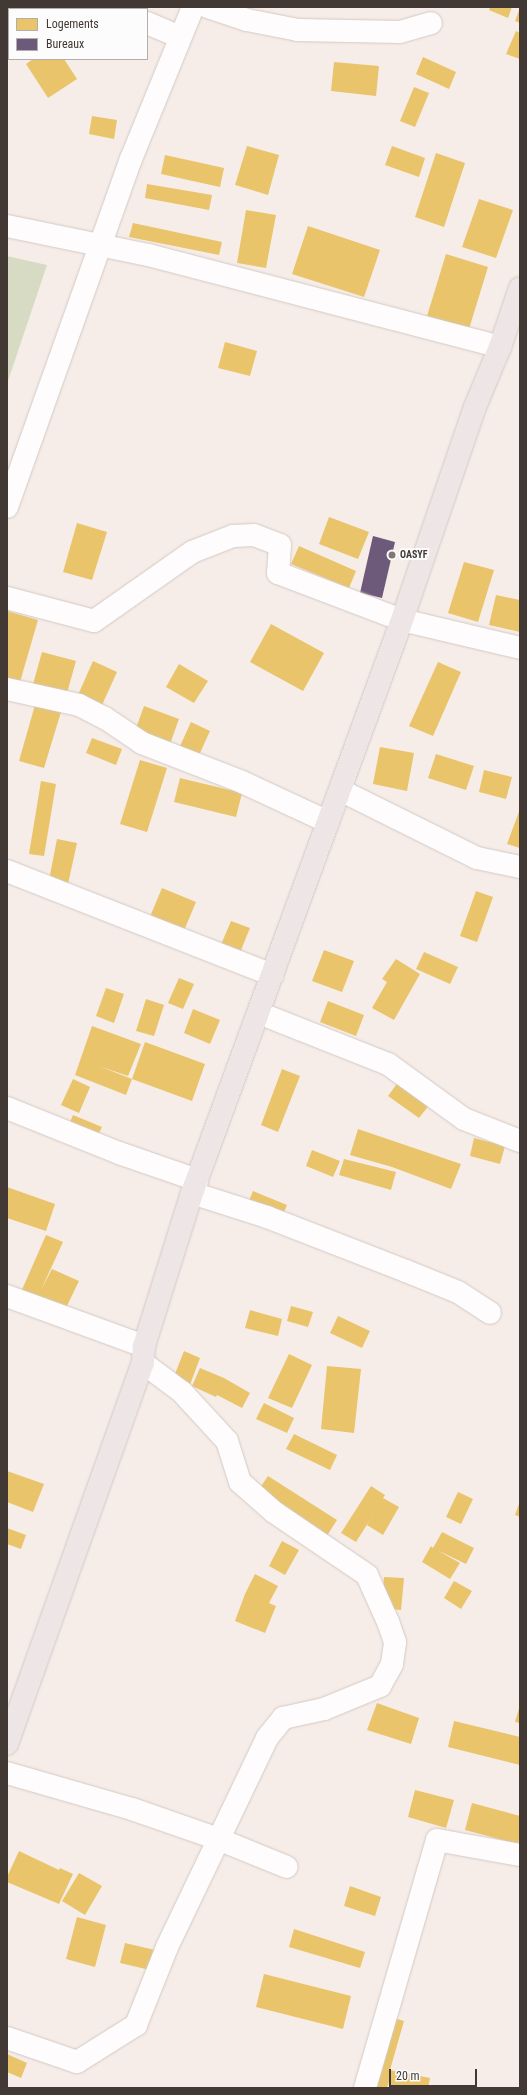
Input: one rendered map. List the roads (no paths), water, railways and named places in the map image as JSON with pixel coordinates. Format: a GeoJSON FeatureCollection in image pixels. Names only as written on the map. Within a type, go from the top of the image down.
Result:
{"type":"FeatureCollection","features":[{"type":"Feature","properties":{"kind":"main road"},"geometry":{"type":"LineString","coordinates":[[7,1744],[143,1355],[195,1187],[260,1013],[272,975],[402,620],[475,408],[500,347],[520,288]]}},
{"type":"Feature","properties":{"kind":"street"},"geometry":{"type":"LineString","coordinates":[[7,507],[131,159],[193,7]]}},
{"type":"Feature","properties":{"kind":"street"},"geometry":{"type":"LineString","coordinates":[[208,7],[246,20],[298,30],[400,32],[431,23]]}},
{"type":"Feature","properties":{"kind":"street"},"geometry":{"type":"LineString","coordinates":[[148,23],[180,37]]}},
{"type":"Feature","properties":{"kind":"street"},"geometry":{"type":"LineString","coordinates":[[7,226],[101,246],[148,254],[500,347]]}},
{"type":"Feature","properties":{"kind":"street"},"geometry":{"type":"LineString","coordinates":[[7,598],[94,621],[192,552],[233,536],[254,535],[280,545],[278,573],[402,620],[520,648]]}},
{"type":"Feature","properties":{"kind":"street"},"geometry":{"type":"LineString","coordinates":[[7,689],[79,705],[105,718],[142,743],[242,782],[328,822]]}},
{"type":"Feature","properties":{"kind":"street"},"geometry":{"type":"LineString","coordinates":[[340,790],[477,858],[520,867]]}},
{"type":"Feature","properties":{"kind":"street"},"geometry":{"type":"LineString","coordinates":[[7,870],[272,975]]}},
{"type":"Feature","properties":{"kind":"street"},"geometry":{"type":"LineString","coordinates":[[260,1013],[388,1064],[464,1119],[520,1141]]}},
{"type":"Feature","properties":{"kind":"street"},"geometry":{"type":"LineString","coordinates":[[7,1108],[119,1153],[267,1217],[458,1292],[490,1313]]}},
{"type":"Feature","properties":{"kind":"street"},"geometry":{"type":"LineString","coordinates":[[7,1296],[143,1355],[182,1392],[227,1441],[240,1482],[274,1512],[367,1575],[388,1622],[395,1642],[392,1664],[380,1686],[324,1709],[283,1718],[267,1738],[167,1947],[136,2025],[77,2062],[7,2038]]}},
{"type":"Feature","properties":{"kind":"street"},"geometry":{"type":"LineString","coordinates":[[7,1773],[132,1809],[218,1839],[287,1867]]}},
{"type":"Feature","properties":{"kind":"street"},"geometry":{"type":"LineString","coordinates":[[365,2088],[437,1840],[520,1855]]}},
{"type":"Feature","properties":{"kind":"place","name":"OASYF"},"geometry":{"type":"Point","coordinates":[392,555]}}]}
